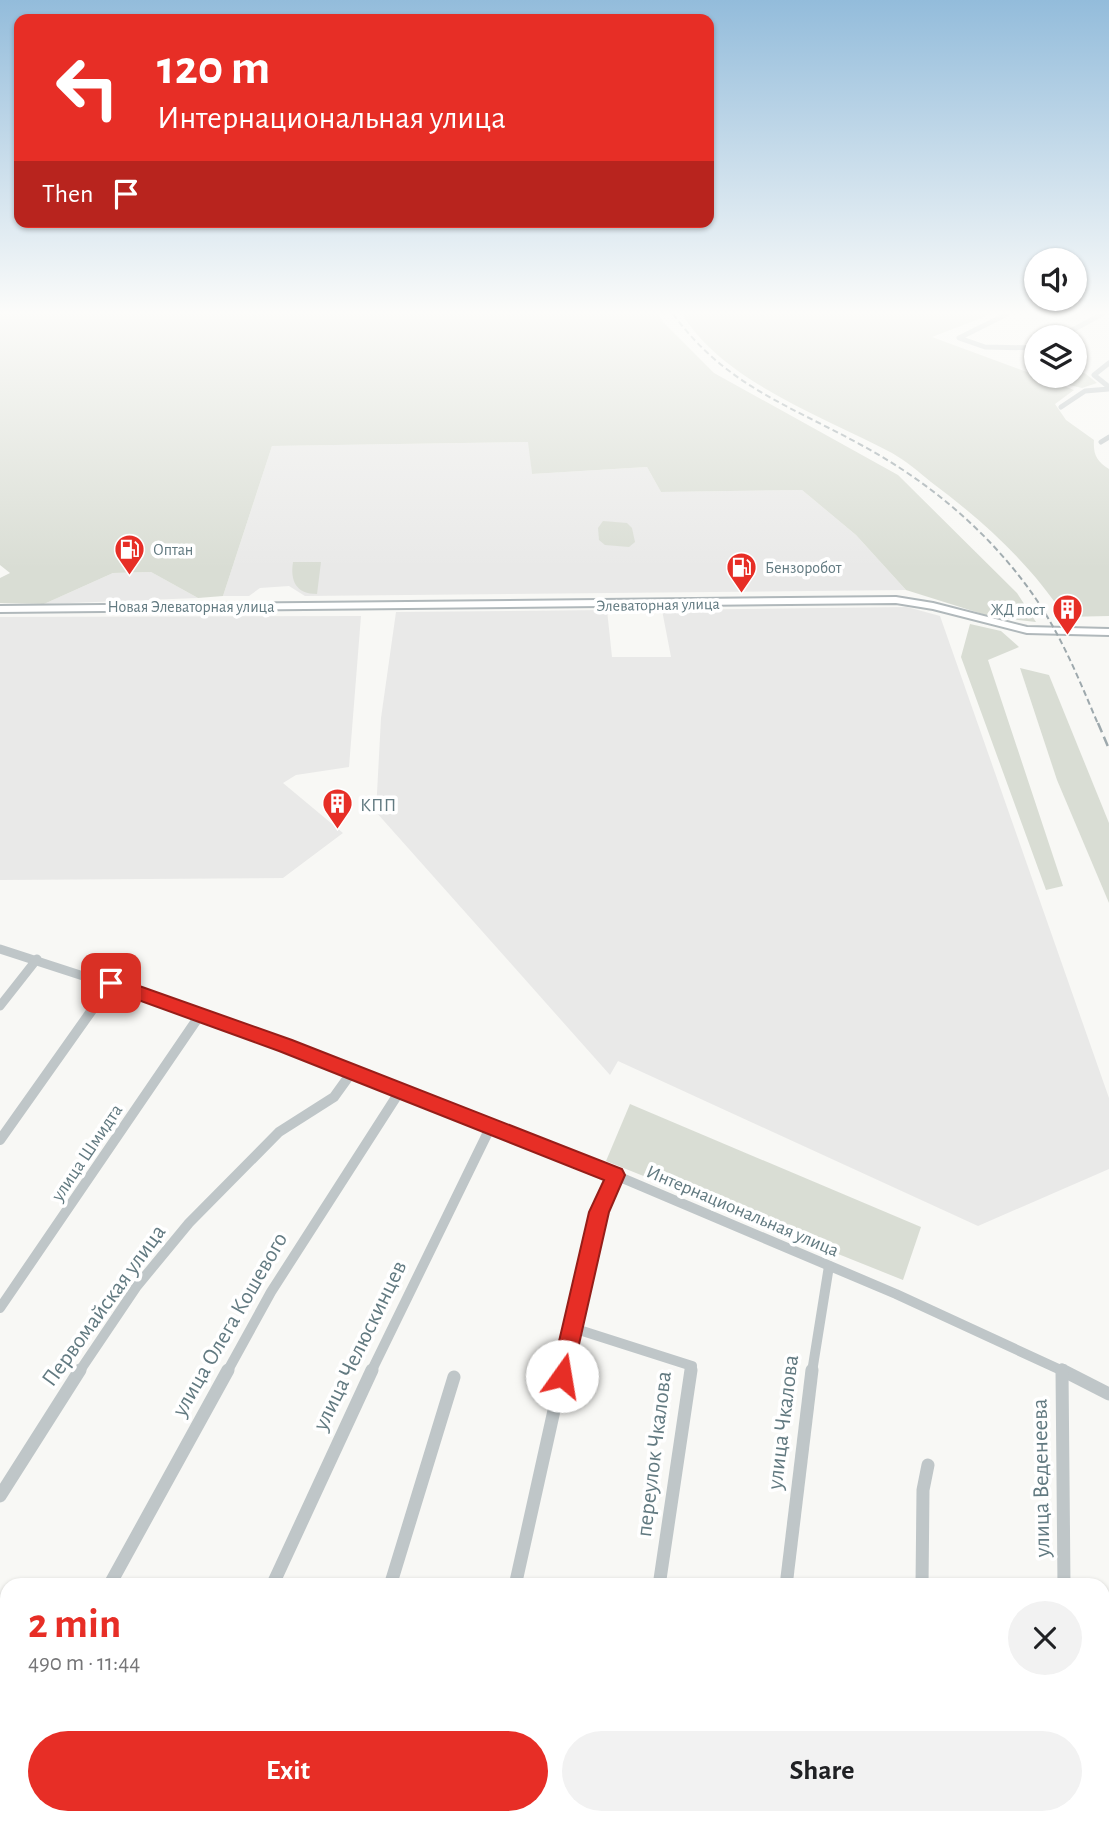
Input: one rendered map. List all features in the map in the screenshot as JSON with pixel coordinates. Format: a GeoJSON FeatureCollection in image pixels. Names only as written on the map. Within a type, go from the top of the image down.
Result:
{"type":"FeatureCollection","features":[{"type":"Feature","properties":{"kind":"main road","name":"Элеваторная улица"},"geometry":{"type":"LineString","coordinates":[[383,604],[645,605],[896,600],[933,606],[1006,626],[1059,632],[1109,632]]}},
{"type":"Feature","properties":{"kind":"main road","name":"Новая Элеваторная улица"},"geometry":{"type":"LineString","coordinates":[[0,609],[383,604]]}},
{"type":"Feature","properties":{"kind":"street"},"geometry":{"type":"LineString","coordinates":[[1061,407],[1072,399]]}},
{"type":"Feature","properties":{"kind":"street"},"geometry":{"type":"LineString","coordinates":[[1101,442],[1109,437]]}},
{"type":"Feature","properties":{"kind":"street","name":"Интернациональная улица"},"geometry":{"type":"LineString","coordinates":[[0,949],[111,983],[200,1015],[615,1175],[1062,1369],[1109,1394]]}},
{"type":"Feature","properties":{"kind":"street"},"geometry":{"type":"LineString","coordinates":[[0,1006],[37,959]]}},
{"type":"Feature","properties":{"kind":"street"},"geometry":{"type":"LineString","coordinates":[[0,1140],[111,983]]}},
{"type":"Feature","properties":{"kind":"street","name":"улица Шмидта"},"geometry":{"type":"LineString","coordinates":[[0,1308],[200,1015]]}},
{"type":"Feature","properties":{"kind":"street","name":"Первомайская улица"},"geometry":{"type":"LineString","coordinates":[[0,1496],[31,1444],[137,1286],[188,1223],[279,1132],[334,1097],[352,1072]]}},
{"type":"Feature","properties":{"kind":"street","name":"улица Олега Кошевого"},"geometry":{"type":"LineString","coordinates":[[113,1578],[271,1292],[400,1091]]}},
{"type":"Feature","properties":{"kind":"street","name":"улица Челюскинцев"},"geometry":{"type":"LineString","coordinates":[[276,1578],[337,1443],[491,1126]]}},
{"type":"Feature","properties":{"kind":"street"},"geometry":{"type":"LineString","coordinates":[[517,1578],[599,1212],[615,1175]]}},
{"type":"Feature","properties":{"kind":"street","name":"улица Чкалова"},"geometry":{"type":"LineString","coordinates":[[787,1578],[816,1335],[829,1266]]}},
{"type":"Feature","properties":{"kind":"street","name":"переулок Чкалова"},"geometry":{"type":"LineString","coordinates":[[573,1328],[692,1366],[660,1578]]}},
{"type":"Feature","properties":{"kind":"street","name":"улица Веденеева"},"geometry":{"type":"LineString","coordinates":[[1062,1369],[1064,1578]]}},
{"type":"Feature","properties":{"kind":"street"},"geometry":{"type":"LineString","coordinates":[[392,1578],[454,1377]]}},
{"type":"Feature","properties":{"kind":"street"},"geometry":{"type":"LineString","coordinates":[[922,1578],[923,1490],[928,1465]]}},
{"type":"Feature","properties":{"kind":"shaded area"},"geometry":{"type":"Polygon","coordinates":[[[0,399],[761,399],[898,475],[1017,593],[1036,622],[992,617],[906,590],[856,535],[802,490],[661,492],[647,467],[532,474],[528,442],[272,446],[223,596],[198,598],[151,572],[113,573],[44,604],[0,603],[0,578],[10,573],[0,565],[0,399]]]}},
{"type":"Feature","properties":{"kind":"shaded area"},"geometry":{"type":"Polygon","coordinates":[[[785,399],[1062,399],[1055,404],[1066,420],[1094,440],[1097,457],[1109,469],[1109,616],[1065,617],[1036,578],[987,527],[892,453],[785,399]]]}},
{"type":"Feature","properties":{"kind":"shaded area"},"geometry":{"type":"Polygon","coordinates":[[[529,442],[532,474],[647,467],[661,492],[802,490],[856,535],[906,590],[305,596],[289,586],[260,588],[249,596],[223,596],[272,446],[529,442]]]}},
{"type":"Feature","properties":{"kind":"shaded area"},"geometry":{"type":"Polygon","coordinates":[[[603,521],[627,523],[632,528],[635,542],[629,547],[605,545],[599,540],[598,528],[603,521]]]}},
{"type":"Feature","properties":{"kind":"shaded area"},"geometry":{"type":"Polygon","coordinates":[[[293,562],[321,562],[317,594],[304,592],[296,585],[293,562]]]}},
{"type":"Feature","properties":{"kind":"shaded area"},"geometry":{"type":"Polygon","coordinates":[[[151,572],[198,598],[44,604],[113,573],[151,572]]]}},
{"type":"Feature","properties":{"kind":"shaded area"},"geometry":{"type":"Polygon","coordinates":[[[907,607],[940,616],[1109,1098],[1109,1169],[978,1226],[618,1061],[610,1075],[376,812],[381,718],[396,612],[607,610],[612,657],[671,657],[662,610],[907,607]]]}},
{"type":"Feature","properties":{"kind":"shaded area"},"geometry":{"type":"Polygon","coordinates":[[[361,616],[349,767],[296,775],[283,783],[343,833],[283,878],[0,880],[0,617],[361,616]]]}},
{"type":"Feature","properties":{"kind":"shaded area"},"geometry":{"type":"Polygon","coordinates":[[[970,624],[1001,631],[1019,647],[988,660],[1063,886],[1046,890],[961,657],[970,624]]]}},
{"type":"Feature","properties":{"kind":"shaded area"},"geometry":{"type":"Polygon","coordinates":[[[1020,668],[1049,675],[1109,823],[1109,903],[1057,780],[1020,668]]]}},
{"type":"Feature","properties":{"kind":"shaded area"},"geometry":{"type":"Polygon","coordinates":[[[630,1104],[921,1227],[903,1280],[606,1161],[630,1104]]]}},
{"type":"Feature","properties":{"kind":"railway"},"geometry":{"type":"LineString","coordinates":[[773,399],[863,446],[914,477],[983,535],[1023,580],[1049,619],[1072,663],[1098,724]]}},
{"type":"Feature","properties":{"kind":"railway"},"geometry":{"type":"LineString","coordinates":[[1098,723],[1109,749]]}},
{"type":"Feature","properties":{"kind":"place","name":"Оптан"},"geometry":{"type":"Point","coordinates":[130,576]}},
{"type":"Feature","properties":{"kind":"place","name":"Бензоробот"},"geometry":{"type":"Point","coordinates":[742,594]}},
{"type":"Feature","properties":{"kind":"place","name":"ЖД пост"},"geometry":{"type":"Point","coordinates":[1068,636]}},
{"type":"Feature","properties":{"kind":"place","name":"КПП"},"geometry":{"type":"Point","coordinates":[337,831]}},
{"type":"Feature","properties":{"kind":"route"},"geometry":{"type":"LineString","coordinates":[[111,983],[286,1045],[615,1175],[599,1212],[562,1376]]}}]}
